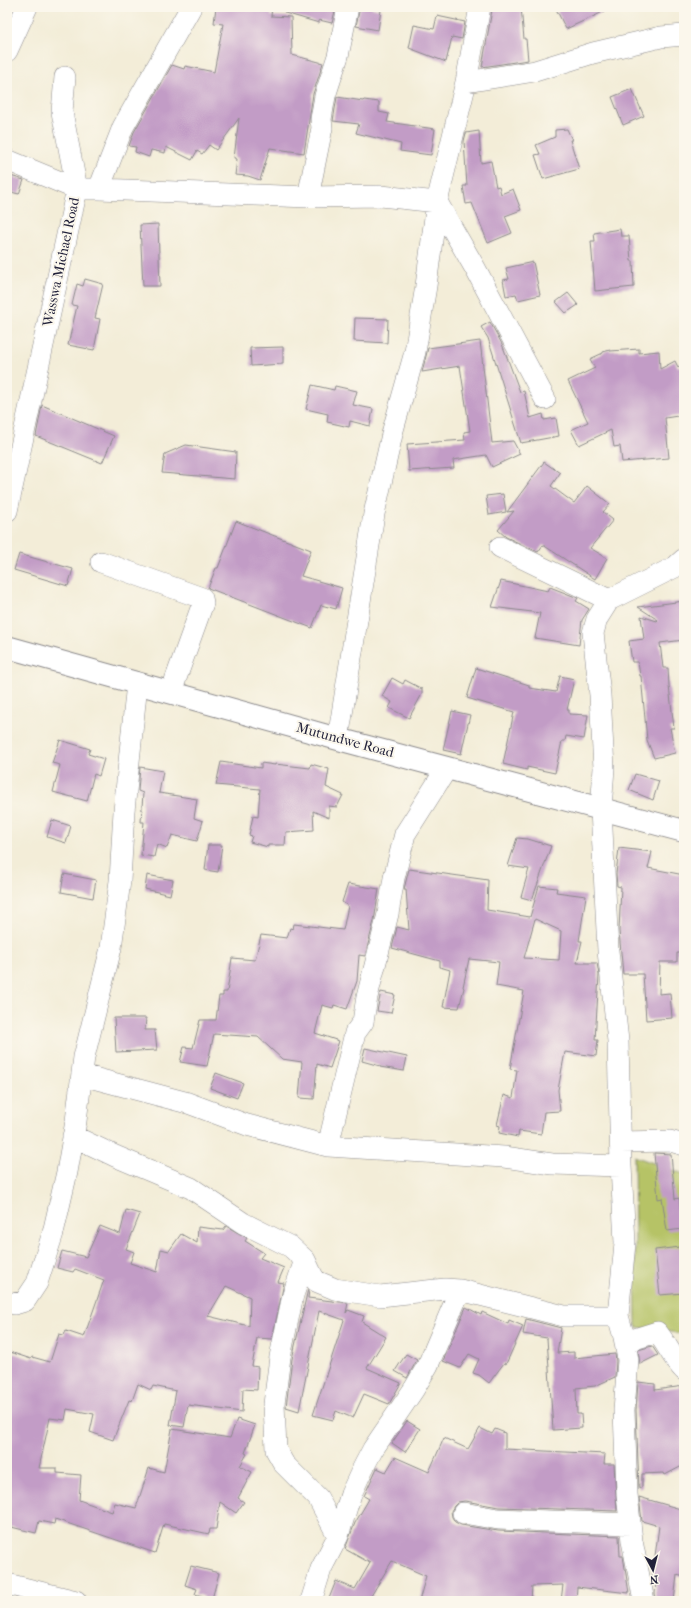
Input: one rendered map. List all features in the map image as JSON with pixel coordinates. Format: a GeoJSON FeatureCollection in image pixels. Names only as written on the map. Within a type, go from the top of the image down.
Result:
{"type":"FeatureCollection","features":[{"type":"Feature","properties":{"kind":"main road","name":"Mutundwe Road"},"geometry":{"type":"LineString","coordinates":[[7,647],[338,739],[684,831]]}},
{"type":"Feature","properties":{"kind":"street"},"geometry":{"type":"LineString","coordinates":[[7,51],[27,7]]}},
{"type":"Feature","properties":{"kind":"street","name":"Wasswa Michael Road"},"geometry":{"type":"LineString","coordinates":[[7,511],[12,464],[76,189],[99,190],[123,127],[191,7]]}},
{"type":"Feature","properties":{"kind":"street"},"geometry":{"type":"LineString","coordinates":[[308,197],[322,128],[321,119],[325,96],[338,56],[348,7]]}},
{"type":"Feature","properties":{"kind":"street"},"geometry":{"type":"LineString","coordinates":[[338,739],[374,514],[393,430],[415,352],[426,286],[437,202],[466,82],[480,7]]}},
{"type":"Feature","properties":{"kind":"street"},"geometry":{"type":"LineString","coordinates":[[466,82],[535,71],[592,53],[661,37],[684,35]]}},
{"type":"Feature","properties":{"kind":"street"},"geometry":{"type":"LineString","coordinates":[[65,76],[62,112],[76,189]]}},
{"type":"Feature","properties":{"kind":"street"},"geometry":{"type":"LineString","coordinates":[[7,160],[76,189]]}},
{"type":"Feature","properties":{"kind":"street"},"geometry":{"type":"LineString","coordinates":[[99,190],[308,197],[381,196],[437,202]]}},
{"type":"Feature","properties":{"kind":"street"},"geometry":{"type":"LineString","coordinates":[[437,202],[545,399]]}},
{"type":"Feature","properties":{"kind":"street"},"geometry":{"type":"LineString","coordinates":[[500,547],[609,600]]}},
{"type":"Feature","properties":{"kind":"street"},"geometry":{"type":"LineString","coordinates":[[644,1601],[632,1541],[627,1494],[624,1410],[628,1360],[618,1316],[625,1243],[621,1166],[618,1040],[608,951],[601,809],[604,768],[600,695],[593,633],[597,618],[609,600],[675,567],[684,559]]}},
{"type":"Feature","properties":{"kind":"street"},"geometry":{"type":"LineString","coordinates":[[101,562],[202,598],[203,603],[171,692]]}},
{"type":"Feature","properties":{"kind":"street"},"geometry":{"type":"LineString","coordinates":[[7,1302],[15,1304],[25,1301],[37,1283],[53,1233],[73,1136],[84,1057],[111,948],[120,882],[125,803],[137,683]]}},
{"type":"Feature","properties":{"kind":"street"},"geometry":{"type":"LineString","coordinates":[[328,1146],[355,1033],[363,1022],[367,997],[388,914],[394,878],[405,834],[447,768]]}},
{"type":"Feature","properties":{"kind":"street"},"geometry":{"type":"LineString","coordinates":[[82,1075],[188,1103],[247,1125],[328,1146],[504,1157],[552,1164],[621,1166]]}},
{"type":"Feature","properties":{"kind":"street"},"geometry":{"type":"LineString","coordinates":[[73,1136],[191,1188],[243,1223],[290,1247],[305,1260],[312,1276],[316,1281],[335,1289],[380,1296],[445,1289],[460,1290],[564,1316],[618,1316]]}},
{"type":"Feature","properties":{"kind":"street"},"geometry":{"type":"LineString","coordinates":[[621,1142],[670,1141],[684,1145]]}},
{"type":"Feature","properties":{"kind":"street"},"geometry":{"type":"LineString","coordinates":[[305,1260],[293,1295],[280,1357],[274,1404],[276,1450],[284,1464],[318,1498],[338,1536]]}},
{"type":"Feature","properties":{"kind":"street"},"geometry":{"type":"LineString","coordinates":[[311,1601],[321,1569],[338,1536],[351,1494],[363,1468],[373,1449],[428,1366],[460,1290]]}},
{"type":"Feature","properties":{"kind":"street"},"geometry":{"type":"LineString","coordinates":[[625,1342],[657,1332],[684,1370]]}},
{"type":"Feature","properties":{"kind":"street"},"geometry":{"type":"LineString","coordinates":[[463,1513],[505,1519],[630,1524]]}},
{"type":"Feature","properties":{"kind":"street"},"geometry":{"type":"LineString","coordinates":[[7,1584],[76,1601]]}},
{"type":"Feature","properties":{"kind":"green space"},"geometry":{"type":"Polygon","coordinates":[[[634,1156],[684,1174],[684,1334],[636,1327],[634,1156]]]}},
{"type":"Feature","properties":{"kind":"building"},"geometry":{"type":"Polygon","coordinates":[[[216,7],[272,7],[271,16],[291,17],[292,55],[323,63],[313,94],[304,153],[270,148],[260,180],[248,176],[235,175],[237,159],[234,158],[239,118],[216,150],[209,145],[202,154],[197,151],[192,160],[166,147],[165,153],[151,150],[149,157],[135,152],[136,147],[129,146],[134,132],[172,65],[184,69],[185,66],[214,72],[223,24],[214,23],[216,7]]]}},
{"type":"Feature","properties":{"kind":"building"},"geometry":{"type":"Polygon","coordinates":[[[285,7],[336,7],[332,23],[319,20],[319,23],[285,13],[285,7]]]}},
{"type":"Feature","properties":{"kind":"building"},"geometry":{"type":"Polygon","coordinates":[[[360,7],[369,7],[381,10],[378,30],[356,26],[360,7]]]}},
{"type":"Feature","properties":{"kind":"building"},"geometry":{"type":"Polygon","coordinates":[[[521,7],[524,39],[526,39],[528,60],[482,67],[492,10],[521,7]]]}},
{"type":"Feature","properties":{"kind":"building"},"geometry":{"type":"Polygon","coordinates":[[[555,7],[614,7],[566,29],[555,7]]]}},
{"type":"Feature","properties":{"kind":"building"},"geometry":{"type":"Polygon","coordinates":[[[437,16],[465,22],[462,39],[452,37],[446,62],[409,48],[414,25],[434,29],[437,16]]]}},
{"type":"Feature","properties":{"kind":"building"},"geometry":{"type":"Polygon","coordinates":[[[632,89],[644,116],[623,125],[612,97],[632,89]]]}},
{"type":"Feature","properties":{"kind":"building"},"geometry":{"type":"Polygon","coordinates":[[[337,97],[379,102],[379,112],[389,114],[387,122],[435,129],[431,155],[400,151],[401,144],[356,133],[359,124],[333,121],[337,97]]]}},
{"type":"Feature","properties":{"kind":"building"},"geometry":{"type":"Polygon","coordinates":[[[567,129],[572,140],[570,140],[579,169],[543,179],[535,155],[540,154],[536,145],[555,137],[555,130],[567,129]]]}},
{"type":"Feature","properties":{"kind":"building"},"geometry":{"type":"Polygon","coordinates":[[[479,131],[481,163],[491,161],[496,187],[499,186],[501,194],[513,189],[521,210],[505,216],[512,233],[488,243],[472,203],[466,204],[463,186],[467,186],[464,141],[466,133],[479,131]]]}},
{"type":"Feature","properties":{"kind":"building"},"geometry":{"type":"Polygon","coordinates":[[[7,175],[24,180],[19,194],[7,191],[7,175]]]}},
{"type":"Feature","properties":{"kind":"building"},"geometry":{"type":"Polygon","coordinates":[[[158,224],[160,286],[143,286],[140,225],[158,224]]]}},
{"type":"Feature","properties":{"kind":"building"},"geometry":{"type":"Polygon","coordinates":[[[620,229],[621,236],[629,236],[631,261],[633,261],[634,287],[595,291],[591,241],[595,241],[594,233],[620,229]]]}},
{"type":"Feature","properties":{"kind":"building"},"geometry":{"type":"Polygon","coordinates":[[[533,262],[540,295],[518,300],[516,294],[506,296],[503,280],[509,279],[506,268],[533,262]]]}},
{"type":"Feature","properties":{"kind":"building"},"geometry":{"type":"Polygon","coordinates":[[[85,279],[103,284],[95,318],[100,319],[94,350],[68,345],[77,306],[72,305],[77,284],[83,286],[85,279]]]}},
{"type":"Feature","properties":{"kind":"building"},"geometry":{"type":"Polygon","coordinates":[[[568,293],[578,305],[566,313],[556,302],[568,293]]]}},
{"type":"Feature","properties":{"kind":"building"},"geometry":{"type":"Polygon","coordinates":[[[355,318],[388,319],[387,343],[354,341],[355,318]]]}},
{"type":"Feature","properties":{"kind":"building"},"geometry":{"type":"Polygon","coordinates":[[[490,322],[502,344],[520,392],[524,391],[530,418],[543,414],[544,420],[556,418],[559,436],[521,443],[488,338],[481,327],[490,322]]]}},
{"type":"Feature","properties":{"kind":"building"},"geometry":{"type":"Polygon","coordinates":[[[480,341],[492,443],[513,441],[520,454],[492,467],[486,455],[453,460],[454,468],[409,471],[407,444],[465,440],[464,432],[470,431],[460,366],[422,372],[428,348],[480,341]]]}},
{"type":"Feature","properties":{"kind":"building"},"geometry":{"type":"Polygon","coordinates":[[[283,347],[283,364],[251,366],[250,348],[283,347]]]}},
{"type":"Feature","properties":{"kind":"building"},"geometry":{"type":"Polygon","coordinates":[[[639,349],[639,353],[659,351],[660,369],[675,361],[678,367],[684,364],[684,415],[665,418],[669,458],[622,462],[620,446],[614,447],[611,430],[579,445],[571,430],[588,422],[568,381],[595,368],[590,359],[603,352],[610,350],[639,349]]]}},
{"type":"Feature","properties":{"kind":"building"},"geometry":{"type":"Polygon","coordinates":[[[312,385],[334,390],[335,386],[357,391],[353,405],[373,409],[370,426],[350,421],[349,427],[327,422],[328,414],[306,409],[312,385]]]}},
{"type":"Feature","properties":{"kind":"building"},"geometry":{"type":"Polygon","coordinates":[[[42,405],[114,436],[102,463],[36,436],[42,405]]]}},
{"type":"Feature","properties":{"kind":"building"},"geometry":{"type":"Polygon","coordinates":[[[186,445],[236,452],[235,479],[162,473],[165,454],[186,445]]]}},
{"type":"Feature","properties":{"kind":"building"},"geometry":{"type":"Polygon","coordinates":[[[544,462],[560,473],[551,486],[574,503],[587,486],[610,504],[603,512],[613,520],[590,548],[607,558],[595,579],[543,545],[538,552],[506,537],[498,530],[514,511],[507,512],[544,462]]]}},
{"type":"Feature","properties":{"kind":"building"},"geometry":{"type":"Polygon","coordinates":[[[503,494],[506,512],[489,515],[486,496],[503,494]]]}},
{"type":"Feature","properties":{"kind":"building"},"geometry":{"type":"Polygon","coordinates":[[[236,521],[311,550],[301,576],[342,588],[336,609],[321,605],[312,628],[208,588],[216,568],[218,568],[236,521]]]}},
{"type":"Feature","properties":{"kind":"building"},"geometry":{"type":"Polygon","coordinates":[[[19,554],[73,569],[68,586],[14,570],[19,554]]]}},
{"type":"Feature","properties":{"kind":"building"},"geometry":{"type":"Polygon","coordinates":[[[501,581],[548,591],[550,587],[578,598],[576,601],[589,609],[582,620],[579,645],[535,638],[540,613],[492,607],[501,581]]]}},
{"type":"Feature","properties":{"kind":"building"},"geometry":{"type":"Polygon","coordinates":[[[684,601],[684,640],[660,643],[663,668],[668,668],[674,728],[670,728],[675,753],[654,758],[647,740],[641,676],[638,662],[632,662],[629,641],[644,639],[641,616],[657,621],[658,620],[638,607],[684,601]]]}},
{"type":"Feature","properties":{"kind":"building"},"geometry":{"type":"Polygon","coordinates":[[[476,668],[529,685],[529,688],[556,692],[560,676],[574,679],[567,710],[569,710],[569,714],[588,715],[584,739],[566,736],[565,741],[562,741],[555,773],[527,767],[527,770],[503,764],[514,712],[467,698],[476,668]]]}},
{"type":"Feature","properties":{"kind":"building"},"geometry":{"type":"Polygon","coordinates":[[[392,678],[403,684],[405,680],[422,689],[422,694],[409,718],[389,708],[392,702],[382,696],[392,678]]]}},
{"type":"Feature","properties":{"kind":"building"},"geometry":{"type":"Polygon","coordinates":[[[452,711],[470,715],[461,754],[443,750],[452,711]]]}},
{"type":"Feature","properties":{"kind":"building"},"geometry":{"type":"Polygon","coordinates":[[[60,740],[90,749],[88,754],[104,759],[99,776],[94,774],[87,801],[53,792],[60,765],[52,763],[60,740]]]}},
{"type":"Feature","properties":{"kind":"building"},"geometry":{"type":"Polygon","coordinates":[[[221,762],[261,768],[261,763],[310,768],[311,764],[329,769],[326,787],[343,795],[337,807],[329,806],[329,818],[313,811],[314,830],[286,832],[285,845],[268,845],[268,847],[250,842],[252,836],[249,835],[253,816],[258,817],[260,789],[216,785],[221,762]]]}},
{"type":"Feature","properties":{"kind":"building"},"geometry":{"type":"Polygon","coordinates":[[[140,767],[163,771],[159,793],[197,799],[194,818],[203,821],[197,841],[172,835],[167,848],[157,844],[154,857],[141,855],[144,822],[141,822],[143,793],[138,791],[140,767]]]}},
{"type":"Feature","properties":{"kind":"building"},"geometry":{"type":"Polygon","coordinates":[[[635,774],[659,781],[653,800],[629,790],[635,774]]]}},
{"type":"Feature","properties":{"kind":"building"},"geometry":{"type":"Polygon","coordinates":[[[52,820],[71,826],[66,843],[47,837],[52,820]]]}},
{"type":"Feature","properties":{"kind":"building"},"geometry":{"type":"Polygon","coordinates":[[[517,838],[528,839],[551,846],[532,900],[521,897],[529,869],[508,866],[517,838]]]}},
{"type":"Feature","properties":{"kind":"building"},"geometry":{"type":"Polygon","coordinates":[[[208,845],[222,845],[218,872],[205,870],[208,845]]]}},
{"type":"Feature","properties":{"kind":"building"},"geometry":{"type":"Polygon","coordinates":[[[619,848],[652,852],[648,868],[684,875],[684,953],[677,953],[677,962],[660,962],[659,994],[670,993],[672,1018],[646,1020],[643,974],[623,974],[619,931],[621,887],[617,886],[616,874],[619,848]]]}},
{"type":"Feature","properties":{"kind":"building"},"geometry":{"type":"Polygon","coordinates":[[[409,869],[488,880],[487,910],[530,917],[539,886],[557,888],[556,892],[586,896],[579,941],[582,941],[577,963],[597,963],[599,975],[595,1040],[598,1040],[596,1056],[565,1052],[558,1090],[560,1111],[544,1112],[541,1134],[519,1131],[518,1137],[499,1133],[500,1126],[497,1125],[504,1095],[513,1098],[517,1070],[510,1069],[524,991],[496,986],[499,962],[469,959],[459,1008],[443,1007],[450,970],[440,967],[440,961],[392,948],[397,927],[409,930],[406,889],[404,889],[409,869]],[[535,919],[524,958],[559,960],[561,931],[535,919]]]}},
{"type":"Feature","properties":{"kind":"building"},"geometry":{"type":"Polygon","coordinates":[[[64,874],[96,880],[93,898],[61,892],[64,874]]]}},
{"type":"Feature","properties":{"kind":"building"},"geometry":{"type":"Polygon","coordinates":[[[147,875],[173,880],[170,895],[145,889],[147,875]]]}},
{"type":"Feature","properties":{"kind":"building"},"geometry":{"type":"Polygon","coordinates":[[[348,884],[379,889],[374,921],[365,956],[359,955],[357,981],[347,1009],[334,1005],[333,1008],[322,1005],[315,1033],[339,1041],[330,1068],[317,1064],[314,1099],[299,1098],[302,1062],[282,1059],[258,1037],[214,1034],[207,1066],[180,1062],[184,1047],[193,1048],[200,1020],[216,1020],[219,996],[223,996],[223,992],[227,992],[232,958],[255,960],[261,935],[287,938],[290,928],[293,929],[294,924],[343,930],[348,906],[342,902],[348,884]]]}},
{"type":"Feature","properties":{"kind":"building"},"geometry":{"type":"Polygon","coordinates":[[[381,992],[395,995],[391,1013],[377,1011],[381,992]]]}},
{"type":"Feature","properties":{"kind":"building"},"geometry":{"type":"Polygon","coordinates":[[[114,1018],[146,1018],[145,1030],[155,1030],[157,1050],[116,1052],[114,1018]]]}},
{"type":"Feature","properties":{"kind":"building"},"geometry":{"type":"Polygon","coordinates":[[[365,1048],[407,1057],[404,1071],[380,1067],[362,1061],[365,1048]]]}},
{"type":"Feature","properties":{"kind":"building"},"geometry":{"type":"Polygon","coordinates":[[[216,1073],[243,1083],[237,1098],[210,1088],[216,1073]]]}},
{"type":"Feature","properties":{"kind":"building"},"geometry":{"type":"Polygon","coordinates":[[[654,1153],[671,1154],[675,1199],[679,1198],[683,1229],[667,1231],[662,1198],[658,1199],[654,1153]]]}},
{"type":"Feature","properties":{"kind":"building"},"geometry":{"type":"Polygon","coordinates":[[[126,1210],[140,1214],[126,1249],[134,1252],[130,1263],[157,1272],[161,1249],[169,1251],[181,1234],[197,1243],[198,1227],[223,1230],[226,1226],[247,1238],[245,1241],[264,1253],[260,1258],[284,1268],[278,1282],[284,1283],[272,1339],[257,1338],[252,1366],[258,1367],[257,1390],[243,1389],[242,1412],[188,1405],[184,1427],[170,1425],[176,1391],[153,1386],[151,1390],[138,1384],[132,1401],[129,1400],[113,1440],[90,1432],[94,1414],[67,1409],[65,1420],[50,1418],[39,1468],[57,1468],[57,1473],[81,1475],[79,1500],[112,1512],[115,1503],[136,1508],[149,1468],[164,1472],[172,1429],[230,1438],[237,1419],[255,1425],[245,1453],[247,1454],[240,1466],[252,1472],[238,1498],[244,1502],[236,1513],[220,1502],[216,1529],[210,1529],[209,1534],[164,1524],[155,1553],[55,1519],[54,1524],[39,1521],[36,1533],[7,1526],[7,1351],[31,1359],[32,1357],[50,1362],[59,1334],[64,1335],[66,1331],[84,1337],[104,1280],[75,1269],[73,1272],[57,1268],[62,1251],[86,1257],[100,1226],[120,1234],[126,1210]],[[226,1286],[208,1316],[249,1326],[250,1297],[226,1286]]]}},
{"type":"Feature","properties":{"kind":"building"},"geometry":{"type":"Polygon","coordinates":[[[680,1247],[684,1293],[660,1295],[655,1250],[680,1247]]]}},
{"type":"Feature","properties":{"kind":"building"},"geometry":{"type":"Polygon","coordinates":[[[308,1289],[308,1298],[348,1303],[346,1313],[348,1310],[364,1316],[362,1322],[386,1337],[367,1368],[401,1383],[389,1404],[364,1394],[353,1418],[336,1411],[333,1420],[313,1415],[344,1320],[319,1311],[299,1411],[286,1407],[292,1359],[308,1289]]]}},
{"type":"Feature","properties":{"kind":"building"},"geometry":{"type":"Polygon","coordinates":[[[466,1307],[481,1315],[482,1312],[508,1324],[509,1320],[523,1326],[506,1364],[504,1363],[489,1383],[479,1375],[473,1373],[479,1359],[469,1354],[460,1368],[443,1361],[466,1307]]]}},
{"type":"Feature","properties":{"kind":"building"},"geometry":{"type":"Polygon","coordinates":[[[526,1319],[561,1328],[557,1353],[574,1352],[574,1358],[615,1354],[615,1377],[595,1386],[576,1388],[577,1414],[581,1414],[582,1428],[553,1430],[547,1338],[523,1334],[526,1319]]]}},
{"type":"Feature","properties":{"kind":"building"},"geometry":{"type":"Polygon","coordinates":[[[652,1346],[658,1355],[640,1364],[638,1350],[652,1346]]]}},
{"type":"Feature","properties":{"kind":"building"},"geometry":{"type":"Polygon","coordinates":[[[406,1354],[417,1360],[407,1378],[395,1371],[406,1354]]]}},
{"type":"Feature","properties":{"kind":"building"},"geometry":{"type":"Polygon","coordinates":[[[638,1382],[655,1384],[655,1390],[684,1386],[684,1465],[665,1475],[664,1473],[642,1474],[642,1487],[639,1489],[636,1410],[638,1382]]]}},
{"type":"Feature","properties":{"kind":"building"},"geometry":{"type":"Polygon","coordinates":[[[407,1421],[420,1429],[405,1452],[392,1443],[407,1421]]]}},
{"type":"Feature","properties":{"kind":"building"},"geometry":{"type":"Polygon","coordinates":[[[480,1428],[492,1434],[495,1429],[505,1433],[505,1449],[605,1454],[604,1464],[614,1464],[617,1511],[499,1507],[465,1501],[458,1502],[451,1511],[455,1522],[461,1525],[498,1531],[619,1536],[620,1556],[623,1556],[629,1593],[577,1587],[576,1601],[561,1601],[563,1585],[532,1586],[531,1601],[419,1601],[426,1576],[392,1561],[371,1596],[383,1601],[328,1601],[336,1581],[355,1589],[370,1563],[345,1549],[355,1523],[369,1499],[364,1496],[377,1468],[386,1472],[395,1457],[429,1472],[444,1438],[468,1449],[480,1428]]]}},
{"type":"Feature","properties":{"kind":"building"},"geometry":{"type":"Polygon","coordinates":[[[639,1497],[684,1510],[684,1577],[677,1575],[674,1601],[656,1601],[656,1584],[653,1584],[652,1579],[659,1526],[642,1521],[639,1497]]]}},
{"type":"Feature","properties":{"kind":"building"},"geometry":{"type":"Polygon","coordinates":[[[191,1566],[219,1573],[212,1599],[195,1594],[197,1589],[185,1585],[191,1566]]]}}]}
